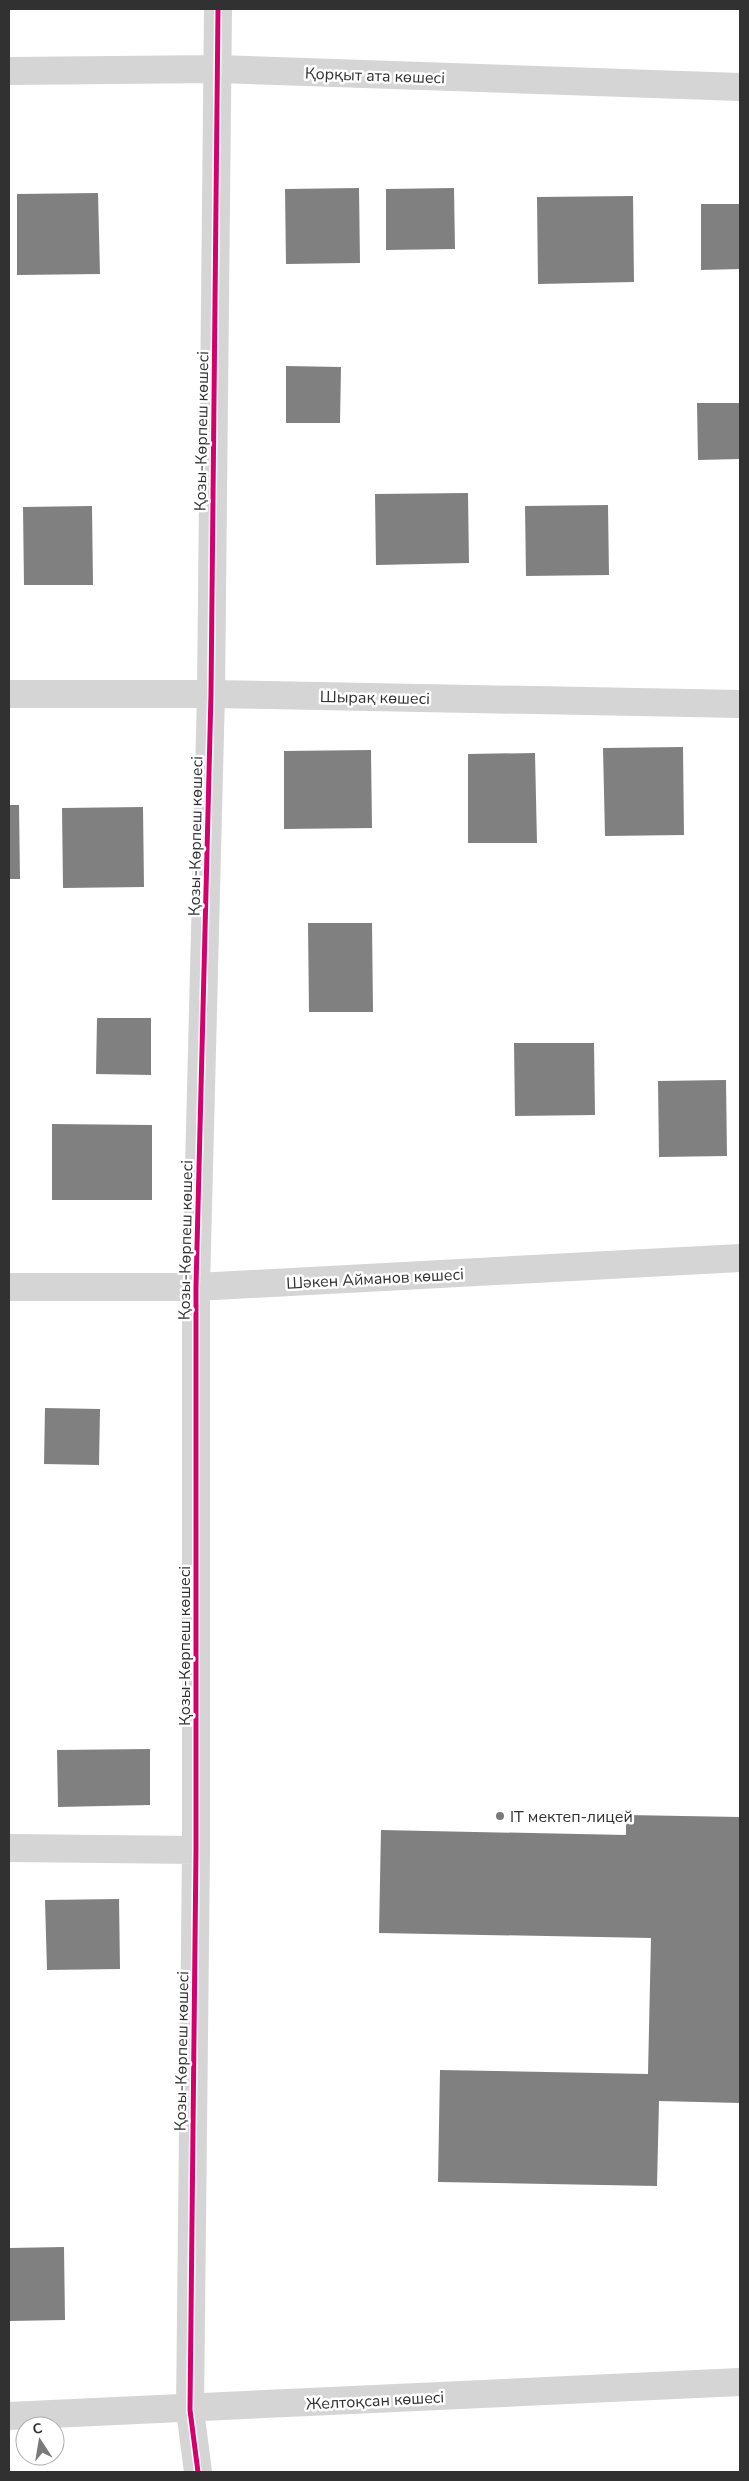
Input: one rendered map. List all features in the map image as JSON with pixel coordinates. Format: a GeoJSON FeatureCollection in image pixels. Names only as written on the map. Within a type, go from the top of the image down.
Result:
{"type":"FeatureCollection","features":[{"type":"Feature","properties":{"kind":"street","name":"Қозы-Көрпеш көшесі"},"geometry":{"type":"LineString","coordinates":[[198,2472],[190,2410],[196,1850],[196,1287],[211,694],[218,9]]}},
{"type":"Feature","properties":{"kind":"street","name":"Қорқыт ата көшесі"},"geometry":{"type":"LineString","coordinates":[[9,71],[217,69],[740,87]]}},
{"type":"Feature","properties":{"kind":"street","name":"Шырақ көшесі"},"geometry":{"type":"LineString","coordinates":[[9,694],[211,694],[740,704]]}},
{"type":"Feature","properties":{"kind":"street","name":"Шәкен Айманов көшесі"},"geometry":{"type":"LineString","coordinates":[[9,1287],[196,1287],[740,1258]]}},
{"type":"Feature","properties":{"kind":"street"},"geometry":{"type":"LineString","coordinates":[[9,1848],[196,1850]]}},
{"type":"Feature","properties":{"kind":"street","name":"Желтоқсан көшесі"},"geometry":{"type":"LineString","coordinates":[[9,2416],[190,2410],[740,2382]]}},
{"type":"Feature","properties":{"kind":"building"},"geometry":{"type":"Polygon","coordinates":[[[359,188],[360,263],[286,264],[285,189],[359,188]]]}},
{"type":"Feature","properties":{"kind":"building"},"geometry":{"type":"Polygon","coordinates":[[[454,188],[455,249],[386,250],[386,189],[454,188]]]}},
{"type":"Feature","properties":{"kind":"building"},"geometry":{"type":"Polygon","coordinates":[[[98,193],[100,274],[17,275],[17,194],[98,193]]]}},
{"type":"Feature","properties":{"kind":"building"},"geometry":{"type":"Polygon","coordinates":[[[633,196],[634,282],[538,284],[537,197],[633,196]]]}},
{"type":"Feature","properties":{"kind":"building"},"geometry":{"type":"Polygon","coordinates":[[[701,204],[740,204],[740,269],[701,270],[701,204]]]}},
{"type":"Feature","properties":{"kind":"building"},"geometry":{"type":"Polygon","coordinates":[[[286,366],[341,367],[340,423],[286,423],[286,366]]]}},
{"type":"Feature","properties":{"kind":"building"},"geometry":{"type":"Polygon","coordinates":[[[697,403],[740,403],[740,459],[698,460],[697,403]]]}},
{"type":"Feature","properties":{"kind":"building"},"geometry":{"type":"Polygon","coordinates":[[[468,493],[469,563],[376,565],[375,494],[468,493]]]}},
{"type":"Feature","properties":{"kind":"building"},"geometry":{"type":"Polygon","coordinates":[[[608,505],[609,575],[526,576],[525,506],[608,505]]]}},
{"type":"Feature","properties":{"kind":"building"},"geometry":{"type":"Polygon","coordinates":[[[92,506],[93,585],[24,585],[23,507],[92,506]]]}},
{"type":"Feature","properties":{"kind":"building"},"geometry":{"type":"Polygon","coordinates":[[[683,747],[684,835],[605,836],[603,748],[683,747]]]}},
{"type":"Feature","properties":{"kind":"building"},"geometry":{"type":"Polygon","coordinates":[[[371,750],[372,828],[284,829],[284,751],[371,750]]]}},
{"type":"Feature","properties":{"kind":"building"},"geometry":{"type":"Polygon","coordinates":[[[535,753],[537,843],[468,843],[468,754],[535,753]]]}},
{"type":"Feature","properties":{"kind":"building"},"geometry":{"type":"Polygon","coordinates":[[[9,805],[19,805],[20,879],[9,879],[9,805]]]}},
{"type":"Feature","properties":{"kind":"building"},"geometry":{"type":"Polygon","coordinates":[[[143,807],[144,887],[63,888],[62,808],[143,807]]]}},
{"type":"Feature","properties":{"kind":"building"},"geometry":{"type":"Polygon","coordinates":[[[308,923],[372,923],[373,1012],[309,1012],[308,923]]]}},
{"type":"Feature","properties":{"kind":"building"},"geometry":{"type":"Polygon","coordinates":[[[97,1018],[151,1018],[151,1075],[96,1074],[97,1018]]]}},
{"type":"Feature","properties":{"kind":"building"},"geometry":{"type":"Polygon","coordinates":[[[514,1043],[594,1043],[595,1115],[515,1116],[514,1043]]]}},
{"type":"Feature","properties":{"kind":"building"},"geometry":{"type":"Polygon","coordinates":[[[726,1080],[727,1156],[659,1157],[658,1081],[726,1080]]]}},
{"type":"Feature","properties":{"kind":"building"},"geometry":{"type":"Polygon","coordinates":[[[52,1124],[152,1125],[152,1200],[52,1200],[52,1124]]]}},
{"type":"Feature","properties":{"kind":"building"},"geometry":{"type":"Polygon","coordinates":[[[45,1408],[100,1409],[99,1465],[44,1464],[45,1408]]]}},
{"type":"Feature","properties":{"kind":"building"},"geometry":{"type":"Polygon","coordinates":[[[150,1749],[150,1805],[58,1807],[57,1750],[150,1749]]]}},
{"type":"Feature","properties":{"kind":"building"},"geometry":{"type":"Polygon","coordinates":[[[626,1815],[740,1817],[740,2103],[659,2101],[657,2186],[438,2182],[440,2070],[648,2074],[651,1938],[379,1933],[381,1830],[626,1835],[626,1815]]]}},
{"type":"Feature","properties":{"kind":"building"},"geometry":{"type":"Polygon","coordinates":[[[119,1899],[120,1969],[47,1970],[45,1900],[119,1899]]]}},
{"type":"Feature","properties":{"kind":"building"},"geometry":{"type":"Polygon","coordinates":[[[64,2247],[65,2320],[9,2321],[9,2248],[64,2247]]]}},
{"type":"Feature","properties":{"kind":"cycle path"},"geometry":{"type":"LineString","coordinates":[[198,2472],[190,2410],[196,1850],[196,1287],[211,694],[218,9]]}},
{"type":"Feature","properties":{"kind":"place","name":"IT мектеп-лицей"},"geometry":{"type":"Point","coordinates":[500,1816]}}]}
